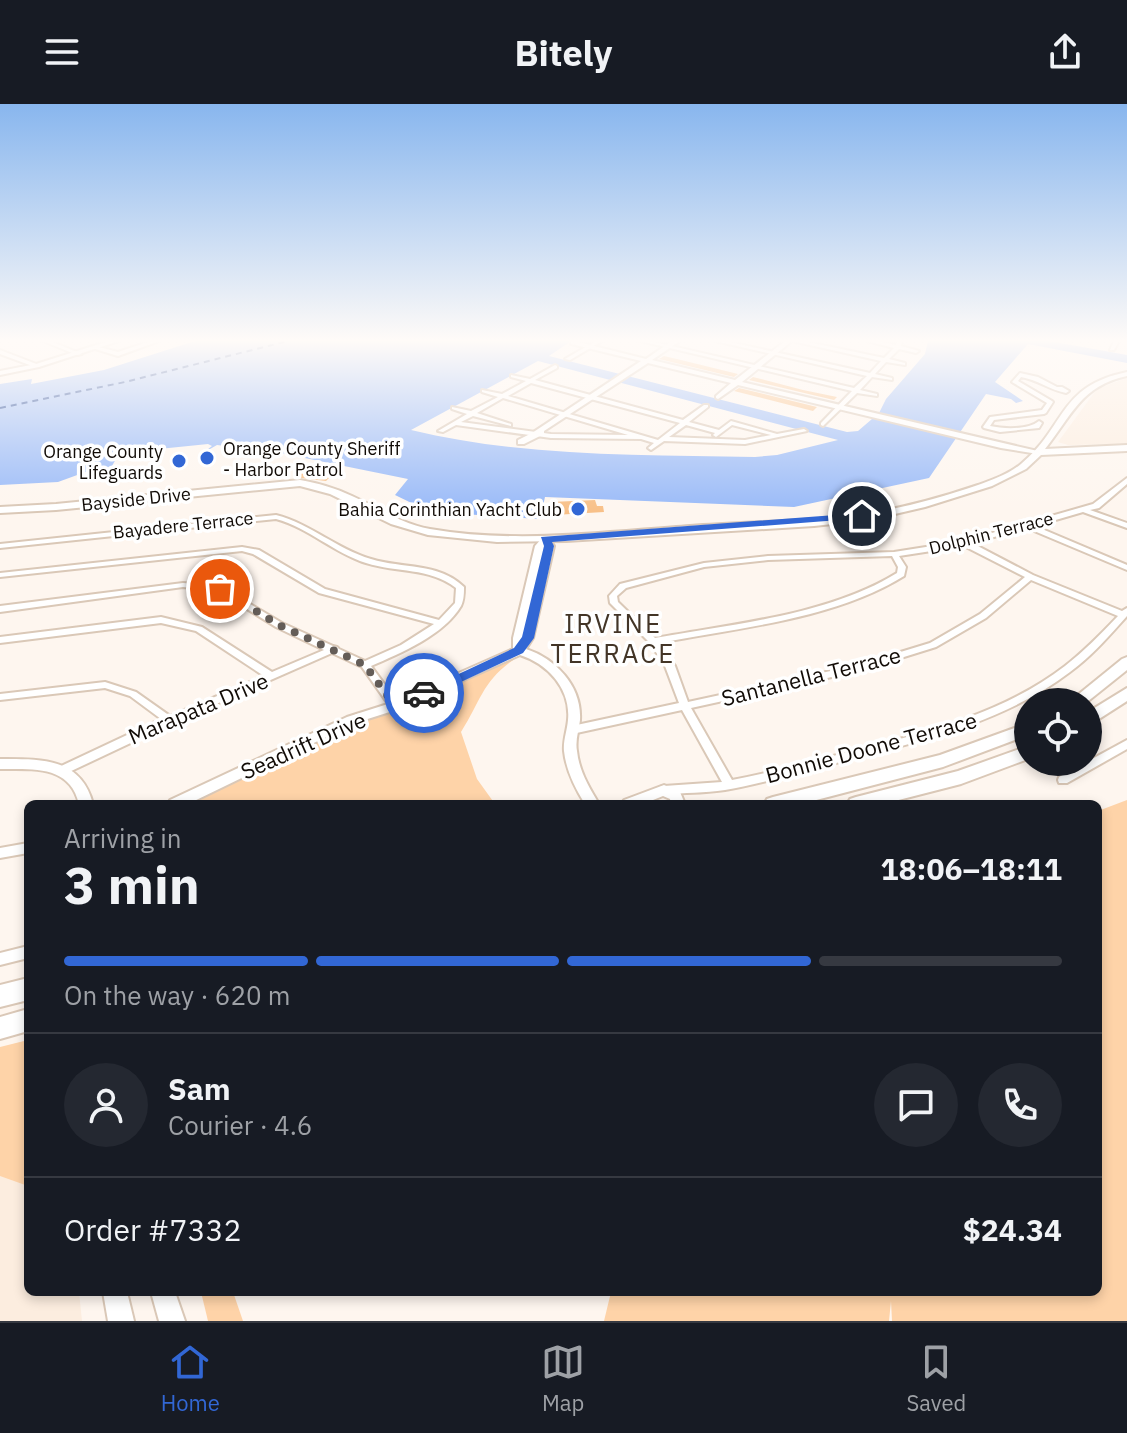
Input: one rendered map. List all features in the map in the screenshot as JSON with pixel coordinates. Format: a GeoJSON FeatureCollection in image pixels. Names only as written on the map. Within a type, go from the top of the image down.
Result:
{"type":"FeatureCollection","features":[{"type":"Feature","properties":{"kind":"highway"},"geometry":{"type":"LineString","coordinates":[[1094,688],[1127,662]]}},
{"type":"Feature","properties":{"kind":"highway"},"geometry":{"type":"LineString","coordinates":[[1102,710],[1127,693]]}},
{"type":"Feature","properties":{"kind":"highway"},"geometry":{"type":"LineString","coordinates":[[789,800],[943,761],[1014,734]]}},
{"type":"Feature","properties":{"kind":"highway"},"geometry":{"type":"LineString","coordinates":[[872,800],[961,777],[1014,757]]}},
{"type":"Feature","properties":{"kind":"highway"},"geometry":{"type":"LineString","coordinates":[[0,1028],[24,1021]]}},
{"type":"Feature","properties":{"kind":"highway"},"geometry":{"type":"LineString","coordinates":[[0,1037],[24,1031]]}},
{"type":"Feature","properties":{"kind":"main road","name":"Bayside Drive"},"geometry":{"type":"LineString","coordinates":[[0,510],[300,483],[340,492],[390,520],[420,530],[545,540],[894,512],[946,498],[1022,467],[1038,452],[1078,398]]}},
{"type":"Feature","properties":{"kind":"main road"},"geometry":{"type":"LineString","coordinates":[[1050,434],[1055,444],[1070,451]]}},
{"type":"Feature","properties":{"kind":"main road"},"geometry":{"type":"LineString","coordinates":[[1038,452],[1127,448]]}},
{"type":"Feature","properties":{"kind":"main road"},"geometry":{"type":"LineString","coordinates":[[1022,467],[1070,451]]}},
{"type":"Feature","properties":{"kind":"main road"},"geometry":{"type":"LineString","coordinates":[[116,1296],[121,1321]]}},
{"type":"Feature","properties":{"kind":"main road"},"geometry":{"type":"LineString","coordinates":[[164,1296],[172,1321]]}},
{"type":"Feature","properties":{"kind":"street"},"geometry":{"type":"LineString","coordinates":[[441,431],[499,398]]}},
{"type":"Feature","properties":{"kind":"street"},"geometry":{"type":"LineString","coordinates":[[508,398],[661,440],[745,442],[804,431]]}},
{"type":"Feature","properties":{"kind":"street"},"geometry":{"type":"LineString","coordinates":[[521,442],[591,398]]}},
{"type":"Feature","properties":{"kind":"street"},"geometry":{"type":"LineString","coordinates":[[595,398],[720,432]]}},
{"type":"Feature","properties":{"kind":"street"},"geometry":{"type":"LineString","coordinates":[[799,398],[1038,452]]}},
{"type":"Feature","properties":{"kind":"street"},"geometry":{"type":"LineString","coordinates":[[823,424],[849,398]]}},
{"type":"Feature","properties":{"kind":"street"},"geometry":{"type":"LineString","coordinates":[[1035,425],[1031,432],[1020,428],[1000,430],[986,427],[992,418],[1044,412],[1050,402],[1043,398]]}},
{"type":"Feature","properties":{"kind":"street"},"geometry":{"type":"LineString","coordinates":[[651,448],[706,406]]}},
{"type":"Feature","properties":{"kind":"street"},"geometry":{"type":"LineString","coordinates":[[454,408],[535,433]]}},
{"type":"Feature","properties":{"kind":"street"},"geometry":{"type":"LineString","coordinates":[[455,423],[535,433],[643,437]]}},
{"type":"Feature","properties":{"kind":"street"},"geometry":{"type":"LineString","coordinates":[[710,440],[731,423],[780,436]]}},
{"type":"Feature","properties":{"kind":"street","name":"Dolphin Terrace"},"geometry":{"type":"LineString","coordinates":[[653,641],[617,609],[613,596],[627,584],[704,565],[768,558],[894,554],[965,543],[1084,510],[1106,500],[1127,480]]}},
{"type":"Feature","properties":{"kind":"street"},"geometry":{"type":"LineString","coordinates":[[1084,510],[1127,526]]}},
{"type":"Feature","properties":{"kind":"street","name":"Bayadere Terrace"},"geometry":{"type":"LineString","coordinates":[[0,546],[276,517],[298,524],[359,558],[450,578],[460,587],[461,597],[452,613],[441,623],[409,646],[365,665]]}},
{"type":"Feature","properties":{"kind":"street"},"geometry":{"type":"LineString","coordinates":[[1027,525],[1127,568]]}},
{"type":"Feature","properties":{"kind":"street"},"geometry":{"type":"LineString","coordinates":[[545,540],[549,546],[528,638],[519,651],[541,660],[565,682],[574,704],[571,755],[589,800]]}},
{"type":"Feature","properties":{"kind":"street"},"geometry":{"type":"LineString","coordinates":[[965,543],[1030,577],[1125,613]]}},
{"type":"Feature","properties":{"kind":"street"},"geometry":{"type":"LineString","coordinates":[[0,575],[242,549],[256,552],[322,591],[441,623]]}},
{"type":"Feature","properties":{"kind":"street"},"geometry":{"type":"LineString","coordinates":[[729,785],[684,705],[670,666],[653,641],[803,611],[865,593],[891,582],[901,574],[902,567],[894,554]]}},
{"type":"Feature","properties":{"kind":"street","name":"Santanella Terrace"},"geometry":{"type":"LineString","coordinates":[[572,730],[859,668],[933,645],[983,616],[1030,577]]}},
{"type":"Feature","properties":{"kind":"street"},"geometry":{"type":"LineString","coordinates":[[0,609],[183,585],[205,585],[220,589],[279,625],[365,665],[395,706]]}},
{"type":"Feature","properties":{"kind":"street","name":"Bonnie Doone Terrace"},"geometry":{"type":"LineString","coordinates":[[662,797],[729,785],[943,731],[989,714],[1029,695],[1085,657],[1125,613]]}},
{"type":"Feature","properties":{"kind":"street"},"geometry":{"type":"LineString","coordinates":[[0,640],[161,620],[199,629],[271,676]]}},
{"type":"Feature","properties":{"kind":"street","name":"Marapata Drive"},"geometry":{"type":"LineString","coordinates":[[63,770],[169,720],[334,649]]}},
{"type":"Feature","properties":{"kind":"street","name":"Seadrift Drive"},"geometry":{"type":"LineString","coordinates":[[183,800],[351,720],[395,706],[519,651]]}},
{"type":"Feature","properties":{"kind":"street"},"geometry":{"type":"LineString","coordinates":[[0,697],[105,685],[133,694],[169,720]]}},
{"type":"Feature","properties":{"kind":"street"},"geometry":{"type":"LineString","coordinates":[[1063,780],[1127,744]]}},
{"type":"Feature","properties":{"kind":"street"},"geometry":{"type":"LineString","coordinates":[[0,764],[37,764],[63,770],[78,784],[84,800]]}},
{"type":"Feature","properties":{"kind":"street"},"geometry":{"type":"LineString","coordinates":[[0,853],[24,849]]}},
{"type":"Feature","properties":{"kind":"street"},"geometry":{"type":"LineString","coordinates":[[0,959],[24,953]]}},
{"type":"Feature","properties":{"kind":"shaded area"},"geometry":{"type":"Polygon","coordinates":[[[1091,398],[1127,398],[1127,444],[1068,445],[1058,442],[1091,398]]]}},
{"type":"Feature","properties":{"kind":"shaded area"},"geometry":{"type":"Polygon","coordinates":[[[516,658],[489,683],[461,732],[477,779],[492,800],[195,800],[353,723],[399,708],[516,658]]]}},
{"type":"Feature","properties":{"kind":"shaded area"},"geometry":{"type":"Polygon","coordinates":[[[1127,800],[1127,1321],[892,1321],[891,1301],[889,1321],[604,1321],[610,1296],[1102,1296],[1102,809],[1127,800]]]}},
{"type":"Feature","properties":{"kind":"shaded area"},"geometry":{"type":"Polygon","coordinates":[[[24,1041],[24,1296],[79,1296],[82,1321],[0,1321],[0,1048],[24,1041]]]}},
{"type":"Feature","properties":{"kind":"shaded area"},"geometry":{"type":"Polygon","coordinates":[[[24,1041],[24,1185],[0,1176],[0,1047],[24,1041]]]}},
{"type":"Feature","properties":{"kind":"shaded area"},"geometry":{"type":"Polygon","coordinates":[[[202,1296],[234,1296],[243,1321],[208,1321],[202,1296]]]}},
{"type":"Feature","properties":{"kind":"water"},"geometry":{"type":"Polygon","coordinates":[[[0,398],[470,398],[411,430],[453,439],[539,450],[755,457],[777,455],[838,440],[678,398],[713,398],[847,432],[858,431],[879,413],[887,398],[983,398],[929,478],[794,507],[545,497],[540,519],[430,512],[395,495],[408,479],[275,452],[217,445],[203,453],[212,446],[208,444],[90,456],[117,457],[112,466],[104,471],[91,470],[58,482],[0,485],[0,398]]]}},
{"type":"Feature","properties":{"kind":"water"},"geometry":{"type":"Polygon","coordinates":[[[1005,398],[1023,401],[1016,403],[1005,398]]]}},
{"type":"Feature","properties":{"kind":"building"},"geometry":{"type":"Polygon","coordinates":[[[761,398],[779,398],[817,407],[813,411],[761,398]]]}},
{"type":"Feature","properties":{"kind":"building"},"geometry":{"type":"Polygon","coordinates":[[[309,467],[337,470],[326,481],[293,477],[309,467]]]}},
{"type":"Feature","properties":{"kind":"building","name":"Bahia Corinthian Yacht Club"},"geometry":{"type":"Polygon","coordinates":[[[595,500],[597,506],[603,506],[604,512],[554,515],[551,502],[595,500]]]}},
{"type":"Feature","properties":{"kind":"ferry route"},"geometry":{"type":"LineString","coordinates":[[0,408],[49,398]]}},
{"type":"Feature","properties":{"kind":"way so far"},"geometry":{"type":"LineString","coordinates":[[220,589],[279,625],[365,665],[395,706],[424,693]]}},
{"type":"Feature","properties":{"kind":"place","name":"Orange County Sheriff - Harbor Patrol"},"geometry":{"type":"Point","coordinates":[207,458]}},
{"type":"Feature","properties":{"kind":"place","name":"Orange County Lifeguards"},"geometry":{"type":"Point","coordinates":[179,461]}},
{"type":"Feature","properties":{"kind":"place","name":"Bahia Corinthian Yacht Club"},"geometry":{"type":"Point","coordinates":[578,509]}},
{"type":"Feature","properties":{"kind":"district","name":"IRVINE TERRACE"},"geometry":{"type":"Point","coordinates":[613,638]}},
{"type":"Feature","properties":{"kind":"route"},"geometry":{"type":"LineString","coordinates":[[424,693],[519,651],[528,638],[549,546],[545,540],[862,516]]}}]}
